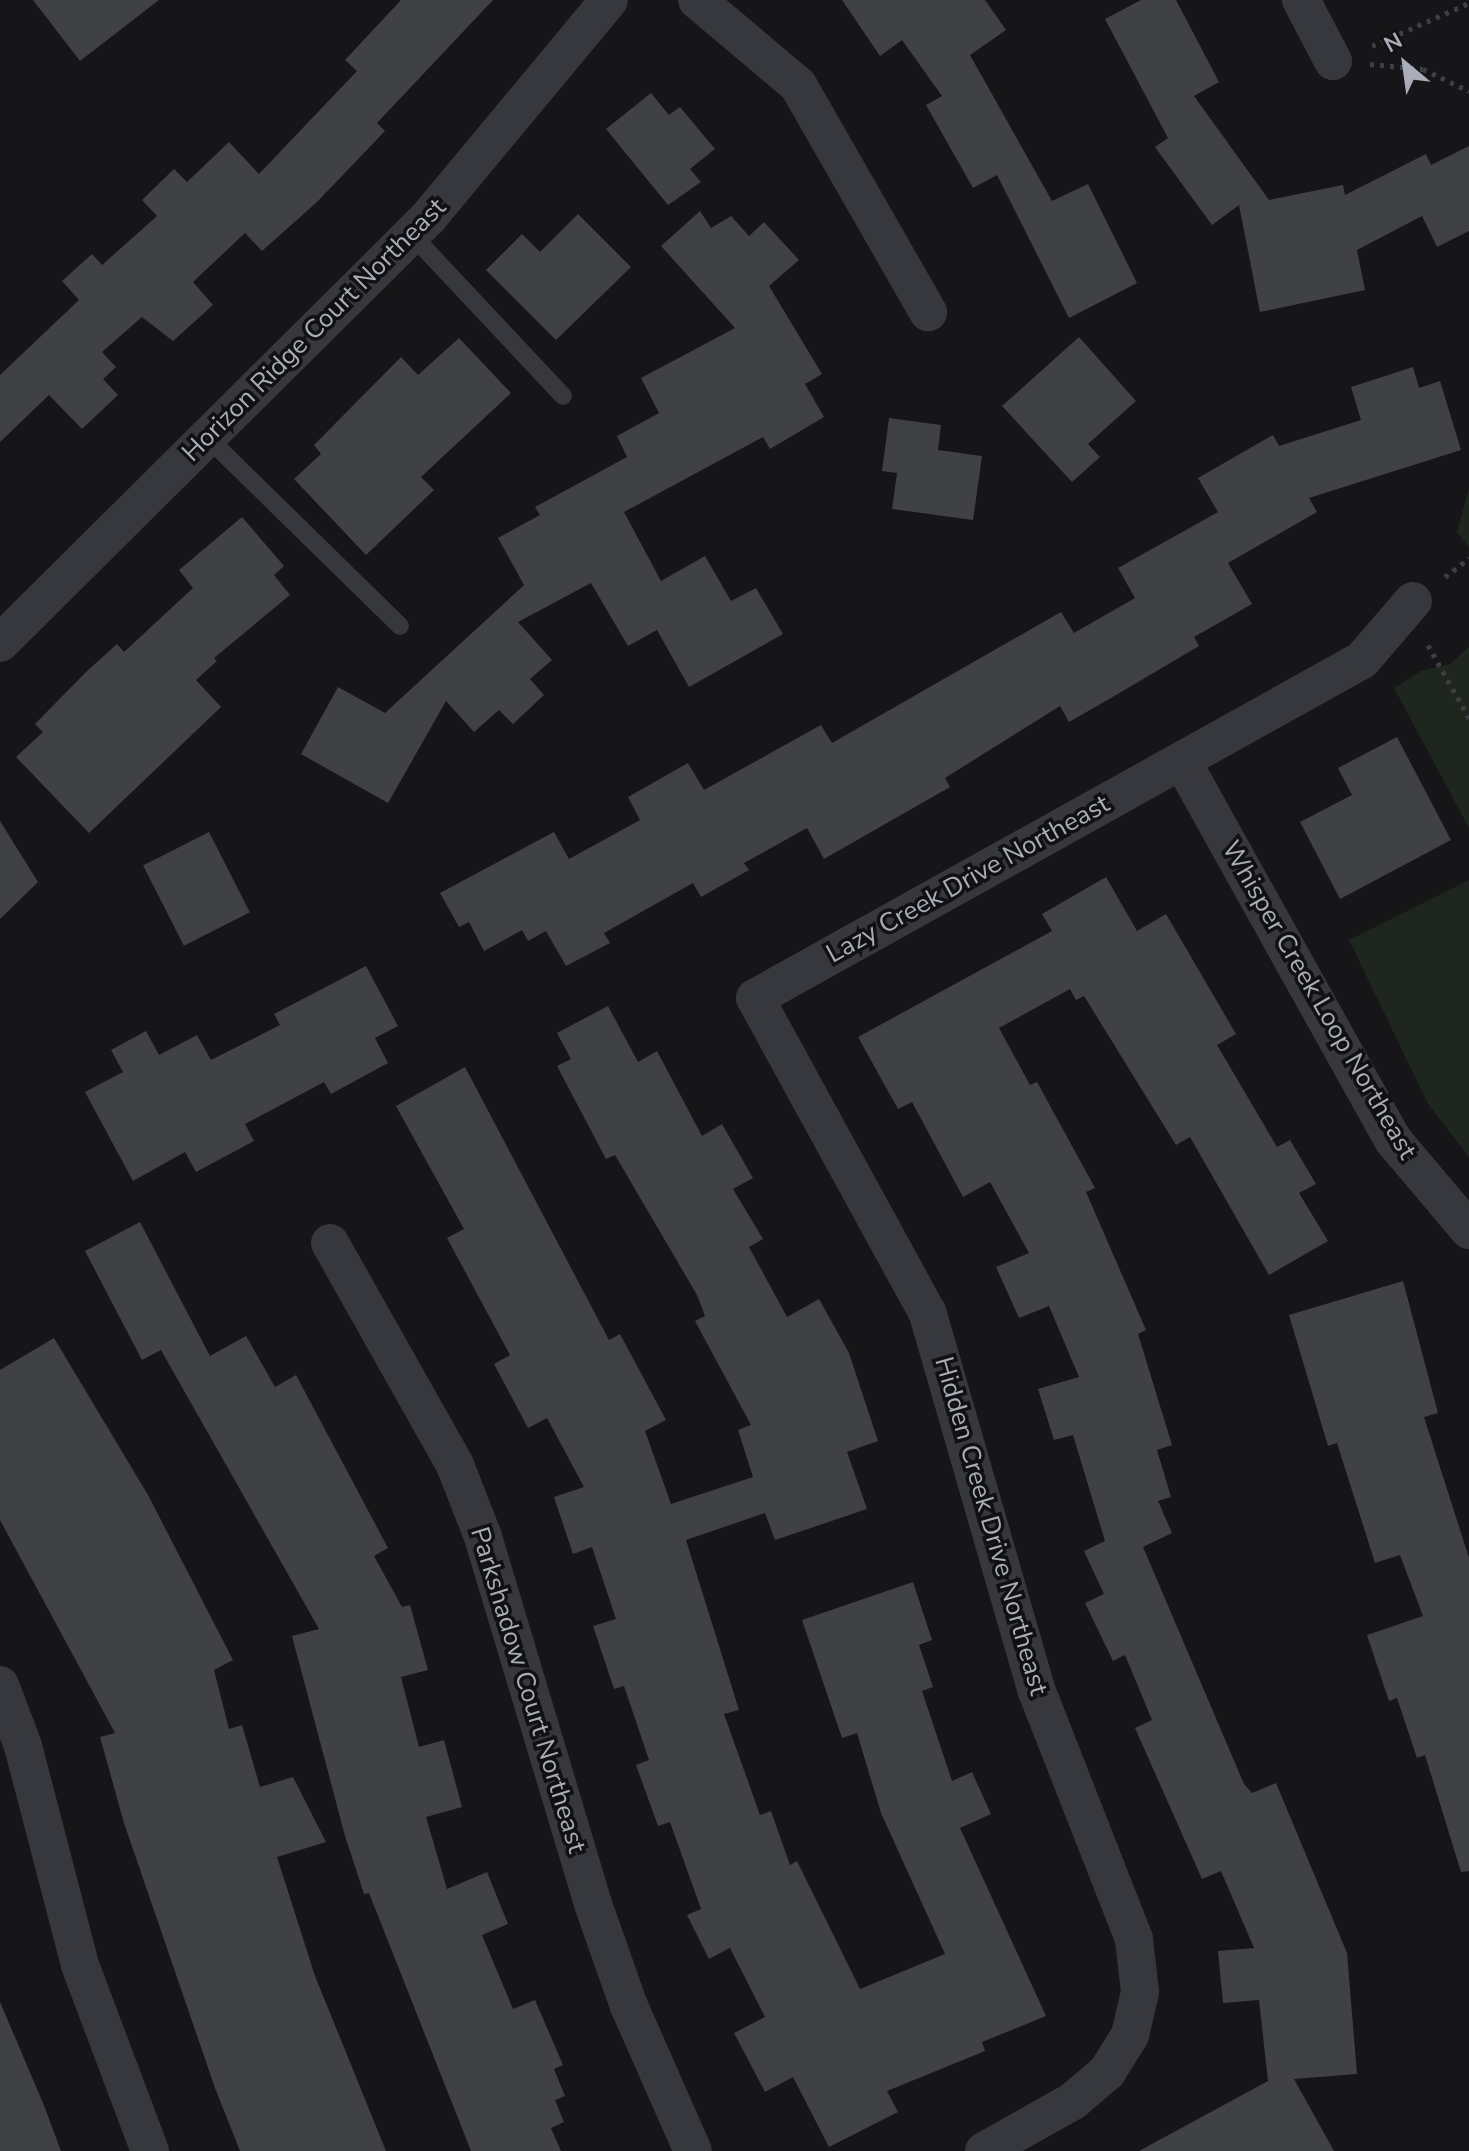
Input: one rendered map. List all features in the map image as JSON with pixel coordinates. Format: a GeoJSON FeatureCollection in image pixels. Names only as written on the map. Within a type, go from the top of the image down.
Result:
{"type":"FeatureCollection","features":[{"type":"Feature","properties":{"kind":"street","name":"Horizon Ridge Court Northeast"},"geometry":{"type":"LineString","coordinates":[[0,643],[411,234],[508,127],[609,0]]}},
{"type":"Feature","properties":{"kind":"street"},"geometry":{"type":"LineString","coordinates":[[697,0],[798,85],[928,312]]}},
{"type":"Feature","properties":{"kind":"street"},"geometry":{"type":"LineString","coordinates":[[1301,0],[1333,61]]}},
{"type":"Feature","properties":{"kind":"street","name":"Lazy Creek Drive Northeast"},"geometry":{"type":"LineString","coordinates":[[755,998],[1362,660],[1413,601]]}},
{"type":"Feature","properties":{"kind":"street","name":"Whisper Creek Loop Northeast"},"geometry":{"type":"LineString","coordinates":[[1182,761],[1393,1140],[1469,1230]]}},
{"type":"Feature","properties":{"kind":"street","name":"Hidden Creek Drive Northeast"},"geometry":{"type":"LineString","coordinates":[[755,998],[927,1312],[1037,1692],[1134,1939],[1140,1992],[1130,2035],[1107,2072],[1073,2101],[984,2151]]}},
{"type":"Feature","properties":{"kind":"street","name":"Parkshadow Court Northeast"},"geometry":{"type":"LineString","coordinates":[[330,1243],[455,1465],[483,1537],[593,1904],[629,2006],[693,2151]]}},
{"type":"Feature","properties":{"kind":"street"},"geometry":{"type":"LineString","coordinates":[[0,1685],[23,1746],[80,1965],[150,2151]]}},
{"type":"Feature","properties":{"kind":"lane"},"geometry":{"type":"LineString","coordinates":[[411,234],[563,396]]}},
{"type":"Feature","properties":{"kind":"lane"},"geometry":{"type":"LineString","coordinates":[[207,437],[400,626]]}},
{"type":"Feature","properties":{"kind":"path"},"geometry":{"type":"LineString","coordinates":[[1333,61],[1469,3]]}},
{"type":"Feature","properties":{"kind":"path"},"geometry":{"type":"LineString","coordinates":[[1333,61],[1423,69],[1469,91]]}},
{"type":"Feature","properties":{"kind":"path"},"geometry":{"type":"LineString","coordinates":[[1413,601],[1434,663],[1469,718]]}},
{"type":"Feature","properties":{"kind":"shaded area"},"geometry":{"type":"Polygon","coordinates":[[[1469,488],[1469,548],[1457,532],[1469,488]]]}},
{"type":"Feature","properties":{"kind":"shaded area"},"geometry":{"type":"Polygon","coordinates":[[[1469,647],[1469,828],[1394,688],[1421,671],[1450,664],[1469,647]]]}},
{"type":"Feature","properties":{"kind":"shaded area"},"geometry":{"type":"Polygon","coordinates":[[[1469,880],[1469,1157],[1428,1104],[1349,940],[1469,880]]]}},
{"type":"Feature","properties":{"kind":"building"},"geometry":{"type":"Polygon","coordinates":[[[33,0],[159,0],[80,61],[33,0]]]}},
{"type":"Feature","properties":{"kind":"building"},"geometry":{"type":"Polygon","coordinates":[[[401,0],[493,0],[377,123],[385,131],[317,202],[262,251],[245,233],[193,282],[213,305],[173,341],[142,317],[102,352],[116,367],[103,379],[118,395],[82,429],[49,395],[0,442],[0,375],[79,300],[62,281],[92,254],[102,265],[157,216],[142,200],[174,169],[187,182],[229,142],[259,174],[357,71],[345,60],[401,0]]]}},
{"type":"Feature","properties":{"kind":"building"},"geometry":{"type":"Polygon","coordinates":[[[842,0],[985,0],[1006,30],[970,55],[1052,201],[1088,184],[1137,283],[1069,318],[997,175],[973,188],[926,105],[942,96],[902,40],[880,56],[842,0]]]}},
{"type":"Feature","properties":{"kind":"building"},"geometry":{"type":"Polygon","coordinates":[[[1141,0],[1176,0],[1219,82],[1194,96],[1269,200],[1343,185],[1345,195],[1426,154],[1431,165],[1469,146],[1469,231],[1437,247],[1422,216],[1357,250],[1365,290],[1260,312],[1239,205],[1212,225],[1155,147],[1168,138],[1105,19],[1141,0]]]}},
{"type":"Feature","properties":{"kind":"building"},"geometry":{"type":"Polygon","coordinates":[[[651,93],[669,115],[680,107],[715,149],[690,169],[701,182],[668,205],[606,129],[651,93]]]}},
{"type":"Feature","properties":{"kind":"building"},"geometry":{"type":"Polygon","coordinates":[[[700,211],[711,228],[731,216],[749,236],[764,222],[799,260],[769,286],[822,374],[805,384],[824,417],[770,449],[763,437],[624,512],[661,581],[705,556],[731,601],[756,588],[783,634],[689,687],[657,630],[628,646],[591,583],[518,622],[552,660],[530,679],[544,695],[513,724],[499,710],[474,732],[446,701],[388,803],[301,754],[338,687],[385,713],[524,585],[498,538],[540,515],[535,507],[627,457],[617,436],[659,413],[641,378],[735,328],[661,246],[700,211]]]}},
{"type":"Feature","properties":{"kind":"building"},"geometry":{"type":"Polygon","coordinates":[[[578,214],[631,267],[556,340],[486,270],[522,234],[540,252],[578,214]]]}},
{"type":"Feature","properties":{"kind":"building"},"geometry":{"type":"Polygon","coordinates":[[[1079,337],[1136,401],[1088,444],[1100,457],[1072,482],[1002,406],[1079,337]]]}},
{"type":"Feature","properties":{"kind":"building"},"geometry":{"type":"Polygon","coordinates":[[[459,338],[511,393],[421,477],[434,490],[366,555],[294,479],[321,454],[314,445],[401,357],[418,375],[459,338]]]}},
{"type":"Feature","properties":{"kind":"building"},"geometry":{"type":"Polygon","coordinates":[[[1413,367],[1419,388],[1440,381],[1461,450],[1309,498],[1317,512],[1228,563],[1252,604],[1194,637],[1199,646],[1111,698],[1069,722],[1060,706],[945,778],[950,787],[824,859],[807,828],[744,863],[749,870],[701,897],[693,883],[604,933],[610,943],[566,966],[546,931],[528,941],[522,930],[484,951],[469,922],[459,927],[440,893],[554,832],[569,859],[640,820],[628,797],[688,763],[704,790],[821,725],[832,743],[1061,612],[1074,633],[1135,598],[1118,568],[1218,512],[1198,478],[1273,435],[1279,446],[1361,420],[1351,387],[1413,367]]]}},
{"type":"Feature","properties":{"kind":"building"},"geometry":{"type":"Polygon","coordinates":[[[889,418],[941,425],[938,450],[982,456],[973,520],[892,509],[897,473],[882,471],[889,418]]]}},
{"type":"Feature","properties":{"kind":"building"},"geometry":{"type":"Polygon","coordinates":[[[242,517],[284,566],[274,575],[290,595],[214,658],[217,661],[196,680],[221,707],[89,833],[16,757],[43,732],[35,724],[86,672],[117,644],[124,652],[193,588],[179,570],[242,517]]]}},
{"type":"Feature","properties":{"kind":"building"},"geometry":{"type":"Polygon","coordinates":[[[1397,737],[1451,840],[1340,899],[1300,822],[1352,795],[1338,768],[1397,737]]]}},
{"type":"Feature","properties":{"kind":"building"},"geometry":{"type":"Polygon","coordinates":[[[0,821],[38,882],[0,919],[0,821]]]}},
{"type":"Feature","properties":{"kind":"building"},"geometry":{"type":"Polygon","coordinates":[[[209,832],[250,912],[184,946],[143,866],[209,832]]]}},
{"type":"Feature","properties":{"kind":"building"},"geometry":{"type":"Polygon","coordinates":[[[1106,877],[1137,931],[1166,914],[1236,1034],[1217,1045],[1277,1147],[1290,1140],[1316,1184],[1299,1193],[1328,1241],[1269,1275],[1190,1137],[1176,1145],[1084,996],[1076,1000],[1070,989],[999,1028],[1030,1085],[1037,1082],[1095,1188],[1086,1192],[1146,1330],[1138,1334],[1172,1445],[1157,1450],[1171,1497],[1158,1501],[1172,1533],[1143,1547],[1244,1784],[1252,1793],[1276,1783],[1347,1953],[1357,2074],[1294,2079],[1334,2151],[1139,2151],[1268,2081],[1259,2000],[1223,2003],[1218,1951],[1254,1948],[1221,1871],[1202,1879],[1135,1728],[1152,1720],[1125,1655],[1113,1661],[1085,1603],[1104,1594],[1084,1551],[1105,1541],[1073,1435],[1054,1440],[1038,1389],[1079,1377],[1049,1306],[1019,1318],[996,1267],[1029,1253],[990,1182],[963,1197],[912,1102],[898,1109],[858,1037],[1052,931],[1042,914],[1106,877]]]}},
{"type":"Feature","properties":{"kind":"building"},"geometry":{"type":"Polygon","coordinates":[[[366,966],[398,1026],[375,1038],[388,1063],[331,1094],[324,1082],[245,1124],[254,1141],[196,1172],[185,1152],[133,1181],[85,1092],[123,1072],[111,1050],[146,1031],[159,1055],[197,1035],[211,1060],[280,1025],[274,1014],[366,966]]]}},
{"type":"Feature","properties":{"kind":"building"},"geometry":{"type":"Polygon","coordinates":[[[608,1006],[638,1062],[657,1051],[702,1136],[722,1124],[753,1178],[733,1189],[763,1239],[749,1247],[787,1317],[819,1299],[849,1353],[878,1441],[847,1452],[867,1509],[775,1540],[765,1513],[686,1540],[739,1710],[724,1714],[760,1815],[771,1811],[790,1865],[797,1861],[860,1989],[945,1954],[881,1813],[857,1733],[842,1738],[802,1620],[913,1582],[932,1640],[919,1645],[933,1687],[922,1691],[952,1781],[972,1772],[991,1814],[960,1828],[1046,2016],[982,2042],[985,2051],[887,2091],[898,2112],[829,2147],[793,2077],[765,2092],[734,2033],[765,2017],[730,1948],[709,1959],[687,1915],[701,1909],[670,1822],[658,1826],[636,1765],[649,1760],[624,1686],[614,1689],[593,1626],[616,1619],[592,1547],[573,1554],[554,1497],[584,1487],[547,1418],[528,1428],[494,1364],[510,1355],[447,1238],[464,1229],[396,1106],[465,1067],[609,1340],[620,1334],[666,1420],[645,1431],[671,1504],[753,1477],[738,1430],[751,1425],[695,1321],[705,1316],[697,1295],[615,1155],[606,1159],[557,1066],[571,1059],[557,1033],[608,1006]]]}},
{"type":"Feature","properties":{"kind":"building"},"geometry":{"type":"Polygon","coordinates":[[[140,1222],[210,1356],[246,1336],[275,1387],[296,1375],[388,1548],[374,1556],[402,1607],[410,1605],[428,1670],[401,1677],[419,1747],[444,1740],[462,1807],[426,1817],[447,1889],[487,1872],[508,1924],[482,1935],[513,2009],[535,2000],[563,2065],[554,2069],[565,2096],[555,2100],[564,2122],[551,2128],[561,2151],[471,2151],[369,1893],[364,1894],[345,1836],[292,1636],[319,1629],[161,1350],[142,1360],[85,1251],[140,1222]]]}},
{"type":"Feature","properties":{"kind":"building"},"geometry":{"type":"Polygon","coordinates":[[[1403,1281],[1438,1413],[1424,1417],[1469,1558],[1469,1871],[1461,1872],[1425,1755],[1417,1758],[1397,1698],[1389,1701],[1367,1635],[1423,1616],[1400,1555],[1375,1563],[1337,1443],[1328,1446],[1289,1315],[1403,1281]]]}},
{"type":"Feature","properties":{"kind":"building"},"geometry":{"type":"Polygon","coordinates":[[[54,1338],[148,1495],[233,1660],[214,1670],[229,1729],[242,1725],[260,1787],[293,1777],[326,1842],[277,1857],[315,1976],[386,2151],[240,2151],[215,2088],[124,1823],[100,1737],[115,1733],[0,1520],[0,1370],[54,1338]]]}},
{"type":"Feature","properties":{"kind":"building"},"geometry":{"type":"Polygon","coordinates":[[[0,2002],[43,2103],[61,2151],[0,2151],[0,2002]]]}}]}
